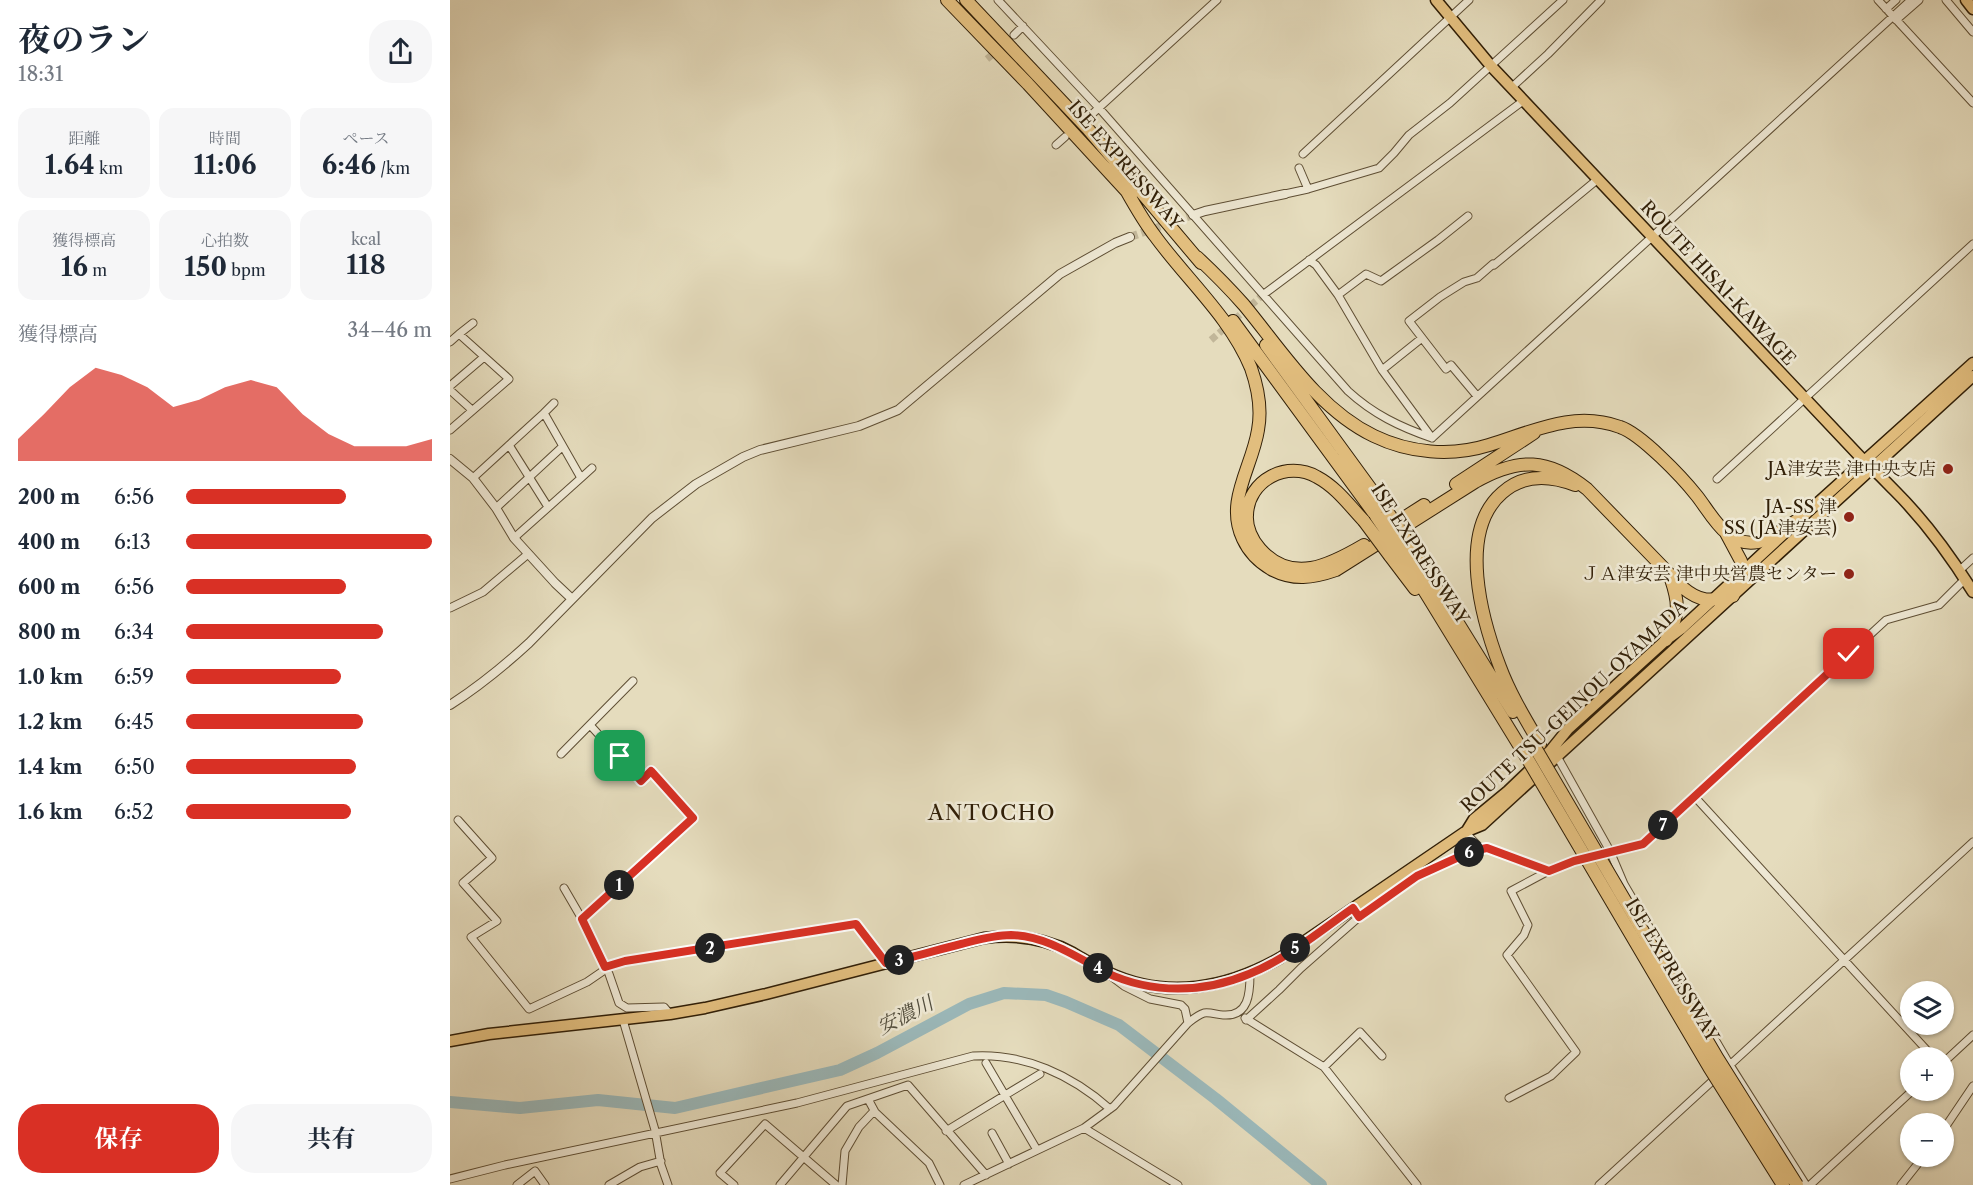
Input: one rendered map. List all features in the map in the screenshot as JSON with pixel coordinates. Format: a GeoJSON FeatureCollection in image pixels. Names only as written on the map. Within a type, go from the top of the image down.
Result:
{"type":"FeatureCollection","features":[{"type":"Feature","properties":{"kind":"highway","name":"ISE EXPRESSWAY"},"geometry":{"type":"LineString","coordinates":[[947,0],[1126,190],[1260,356],[1381,513]]}},
{"type":"Feature","properties":{"kind":"highway","name":"ISE EXPRESSWAY"},"geometry":{"type":"LineString","coordinates":[[966,0],[1088,129],[1254,328],[1381,513],[1400,551],[1783,1185]]}},
{"type":"Feature","properties":{"kind":"highway"},"geometry":{"type":"LineString","coordinates":[[1126,190],[1155,236],[1220,315],[1235,337],[1251,369],[1259,397],[1259,428],[1239,489],[1236,515],[1245,543],[1263,564],[1286,575],[1302,578],[1336,570],[1495,471],[1512,466],[1535,465],[1552,468],[1573,478],[1587,489],[1691,594],[1701,600],[1733,596],[1742,573],[1740,561],[1726,533],[1713,520],[1696,495],[1640,438],[1631,432],[1611,424],[1588,421],[1563,422],[1488,446],[1448,452],[1409,448],[1374,436],[1351,422],[1314,389],[1223,282],[1197,257]]}},
{"type":"Feature","properties":{"kind":"highway"},"geometry":{"type":"LineString","coordinates":[[1400,551],[1364,521],[1329,484],[1298,470],[1282,471],[1264,481],[1250,499],[1247,513],[1248,526],[1254,540],[1270,558],[1296,569],[1327,565],[1371,540],[1521,443],[1543,427]]}},
{"type":"Feature","properties":{"kind":"highway"},"geometry":{"type":"LineString","coordinates":[[1538,746],[1500,669],[1487,630],[1477,573],[1479,533],[1492,503],[1506,489],[1518,483],[1545,477],[1587,489]]}},
{"type":"Feature","properties":{"kind":"highway"},"geometry":{"type":"LineString","coordinates":[[1726,533],[1746,542],[1760,542],[1801,518]]}},
{"type":"Feature","properties":{"kind":"highway","name":"ISE EXPRESSWAY"},"geometry":{"type":"LineString","coordinates":[[1400,551],[1538,746],[1610,877],[1718,1059],[1797,1185]]}},
{"type":"Feature","properties":{"kind":"highway"},"geometry":{"type":"LineString","coordinates":[[1666,640],[1676,620],[1678,610],[1676,593],[1669,574]]}},
{"type":"Feature","properties":{"kind":"main road","name":"ROUTE HISAI-KAWAGE"},"geometry":{"type":"LineString","coordinates":[[1436,0],[1511,88],[1804,399],[1924,521],[1973,592]]}},
{"type":"Feature","properties":{"kind":"main road"},"geometry":{"type":"LineString","coordinates":[[1966,0],[1973,9]]}},
{"type":"Feature","properties":{"kind":"main road","name":"ROUTE TSU-GEINOU-OYAMADA"},"geometry":{"type":"LineString","coordinates":[[450,1041],[489,1034],[624,1023],[766,994],[984,938],[1010,935],[1038,940],[1059,947],[1108,973],[1139,984],[1173,989],[1212,985],[1250,974],[1356,913],[1465,832],[1482,825],[1733,596],[1973,363]]}},
{"type":"Feature","properties":{"kind":"main road","name":"ROUTE TSU-GEINOU-OYAMADA"},"geometry":{"type":"LineString","coordinates":[[1465,832],[1474,819],[1508,791],[1551,750],[1568,729],[1801,518],[1869,466],[1973,376]]}},
{"type":"Feature","properties":{"kind":"street"},"geometry":{"type":"LineString","coordinates":[[998,0],[1099,108],[1317,357],[1359,400],[1394,424],[1432,438]]}},
{"type":"Feature","properties":{"kind":"street"},"geometry":{"type":"LineString","coordinates":[[1090,116],[1217,0]]}},
{"type":"Feature","properties":{"kind":"street"},"geometry":{"type":"LineString","coordinates":[[1303,154],[1469,0]]}},
{"type":"Feature","properties":{"kind":"street"},"geometry":{"type":"LineString","coordinates":[[1192,215],[1308,189],[1378,168],[1409,135],[1450,103],[1563,0]]}},
{"type":"Feature","properties":{"kind":"street"},"geometry":{"type":"LineString","coordinates":[[1511,88],[1601,0]]}},
{"type":"Feature","properties":{"kind":"street"},"geometry":{"type":"LineString","coordinates":[[1878,0],[1973,104]]}},
{"type":"Feature","properties":{"kind":"street"},"geometry":{"type":"LineString","coordinates":[[1886,9],[1896,0]]}},
{"type":"Feature","properties":{"kind":"street"},"geometry":{"type":"LineString","coordinates":[[1895,18],[1911,0]]}},
{"type":"Feature","properties":{"kind":"street"},"geometry":{"type":"LineString","coordinates":[[1432,438],[1652,236],[1895,18],[1919,0]]}},
{"type":"Feature","properties":{"kind":"street"},"geometry":{"type":"LineString","coordinates":[[1946,0],[1973,33]]}},
{"type":"Feature","properties":{"kind":"street"},"geometry":{"type":"LineString","coordinates":[[1014,35],[1023,26]]}},
{"type":"Feature","properties":{"kind":"street"},"geometry":{"type":"LineString","coordinates":[[1264,294],[1524,101]]}},
{"type":"Feature","properties":{"kind":"street"},"geometry":{"type":"LineString","coordinates":[[1056,145],[1065,137]]}},
{"type":"Feature","properties":{"kind":"street"},"geometry":{"type":"LineString","coordinates":[[1299,168],[1308,189]]}},
{"type":"Feature","properties":{"kind":"street"},"geometry":{"type":"LineString","coordinates":[[1477,396],[1451,365],[1446,369],[1409,321],[1440,297],[1464,282],[1477,278],[1598,179]]}},
{"type":"Feature","properties":{"kind":"street"},"geometry":{"type":"LineString","coordinates":[[1338,295],[1366,274],[1381,281],[1468,216]]}},
{"type":"Feature","properties":{"kind":"street"},"geometry":{"type":"LineString","coordinates":[[450,705],[509,662],[652,518],[696,484],[760,450],[860,426],[898,410],[1060,274],[1130,237]]}},
{"type":"Feature","properties":{"kind":"street"},"geometry":{"type":"LineString","coordinates":[[1717,479],[1973,244]]}},
{"type":"Feature","properties":{"kind":"street"},"geometry":{"type":"LineString","coordinates":[[1309,260],[1316,265],[1338,295],[1382,370],[1432,438]]}},
{"type":"Feature","properties":{"kind":"street"},"geometry":{"type":"LineString","coordinates":[[450,342],[472,322]]}},
{"type":"Feature","properties":{"kind":"street"},"geometry":{"type":"LineString","coordinates":[[450,430],[509,379],[459,334]]}},
{"type":"Feature","properties":{"kind":"street"},"geometry":{"type":"LineString","coordinates":[[1382,370],[1422,338]]}},
{"type":"Feature","properties":{"kind":"street"},"geometry":{"type":"LineString","coordinates":[[472,410],[450,388],[484,357]]}},
{"type":"Feature","properties":{"kind":"street"},"geometry":{"type":"LineString","coordinates":[[472,478],[555,403]]}},
{"type":"Feature","properties":{"kind":"street"},"geometry":{"type":"LineString","coordinates":[[544,413],[581,478]]}},
{"type":"Feature","properties":{"kind":"street"},"geometry":{"type":"LineString","coordinates":[[509,445],[548,507]]}},
{"type":"Feature","properties":{"kind":"street"},"geometry":{"type":"LineString","coordinates":[[496,508],[562,447]]}},
{"type":"Feature","properties":{"kind":"street"},"geometry":{"type":"LineString","coordinates":[[450,459],[472,478],[528,554],[572,598]]}},
{"type":"Feature","properties":{"kind":"street"},"geometry":{"type":"LineString","coordinates":[[514,538],[592,468]]}},
{"type":"Feature","properties":{"kind":"street"},"geometry":{"type":"LineString","coordinates":[[450,608],[483,592],[528,554]]}},
{"type":"Feature","properties":{"kind":"street"},"geometry":{"type":"LineString","coordinates":[[1509,1098],[1551,1076],[1576,1052],[1507,955],[1524,935],[1528,925],[1511,891],[1574,861],[1643,844],[1886,620],[1939,605],[1973,558]]}},
{"type":"Feature","properties":{"kind":"street"},"geometry":{"type":"LineString","coordinates":[[561,754],[633,681]]}},
{"type":"Feature","properties":{"kind":"street"},"geometry":{"type":"LineString","coordinates":[[582,919],[693,818],[651,771],[641,781],[590,725]]}},
{"type":"Feature","properties":{"kind":"street"},"geometry":{"type":"LineString","coordinates":[[1558,758],[1610,851],[1624,884],[1730,1065],[1808,1185],[1901,1101]]}},
{"type":"Feature","properties":{"kind":"street"},"geometry":{"type":"LineString","coordinates":[[1694,796],[1924,1047]]}},
{"type":"Feature","properties":{"kind":"street"},"geometry":{"type":"LineString","coordinates":[[458,820],[492,858],[463,883],[497,921],[471,937],[529,1009],[587,982],[605,968],[625,961],[856,924],[886,963]]}},
{"type":"Feature","properties":{"kind":"street"},"geometry":{"type":"LineString","coordinates":[[1465,832],[1481,849]]}},
{"type":"Feature","properties":{"kind":"street"},"geometry":{"type":"LineString","coordinates":[[1599,1185],[1973,842]]}},
{"type":"Feature","properties":{"kind":"street"},"geometry":{"type":"LineString","coordinates":[[1246,1020],[1356,913],[1417,876],[1472,851],[1487,848],[1549,871]]}},
{"type":"Feature","properties":{"kind":"street"},"geometry":{"type":"LineString","coordinates":[[564,888],[582,919],[605,968],[616,999],[621,1005],[627,1008],[664,1007],[670,1014]]}},
{"type":"Feature","properties":{"kind":"street"},"geometry":{"type":"LineString","coordinates":[[1108,973],[1118,982],[1144,997],[1181,1005],[1185,1009],[1188,1023]]}},
{"type":"Feature","properties":{"kind":"street"},"geometry":{"type":"LineString","coordinates":[[964,1185],[1084,1128],[1112,1107],[1188,1023],[1203,1013],[1227,1016],[1236,1013],[1248,1002],[1250,974]]}},
{"type":"Feature","properties":{"kind":"street"},"geometry":{"type":"LineString","coordinates":[[1236,1013],[1324,1067],[1417,1185]]}},
{"type":"Feature","properties":{"kind":"street"},"geometry":{"type":"LineString","coordinates":[[624,1023],[656,1132],[660,1161],[668,1185]]}},
{"type":"Feature","properties":{"kind":"street"},"geometry":{"type":"LineString","coordinates":[[1324,1067],[1360,1032],[1382,1056]]}},
{"type":"Feature","properties":{"kind":"street"},"geometry":{"type":"LineString","coordinates":[[1954,1053],[1973,1035]]}},
{"type":"Feature","properties":{"kind":"street"},"geometry":{"type":"LineString","coordinates":[[450,1179],[528,1160],[797,1103],[967,1057],[982,1055],[1024,1061],[1050,1070],[1112,1107]]}},
{"type":"Feature","properties":{"kind":"street"},"geometry":{"type":"LineString","coordinates":[[986,1063],[1037,1150]]}},
{"type":"Feature","properties":{"kind":"street"},"geometry":{"type":"LineString","coordinates":[[946,1131],[1040,1074]]}},
{"type":"Feature","properties":{"kind":"street"},"geometry":{"type":"LineString","coordinates":[[782,1184],[847,1106],[908,1085],[986,1175]]}},
{"type":"Feature","properties":{"kind":"street"},"geometry":{"type":"LineString","coordinates":[[1954,1114],[1973,1086]]}},
{"type":"Feature","properties":{"kind":"street"},"geometry":{"type":"LineString","coordinates":[[868,1099],[874,1111],[929,1163],[940,1185]]}},
{"type":"Feature","properties":{"kind":"street"},"geometry":{"type":"LineString","coordinates":[[843,1185],[845,1151],[859,1127],[874,1111]]}},
{"type":"Feature","properties":{"kind":"street"},"geometry":{"type":"LineString","coordinates":[[735,1185],[720,1173],[765,1124],[836,1185]]}},
{"type":"Feature","properties":{"kind":"street"},"geometry":{"type":"LineString","coordinates":[[1084,1128],[1178,1185]]}},
{"type":"Feature","properties":{"kind":"street"},"geometry":{"type":"LineString","coordinates":[[992,1133],[1009,1164]]}},
{"type":"Feature","properties":{"kind":"street"},"geometry":{"type":"LineString","coordinates":[[609,1185],[640,1167],[660,1161]]}},
{"type":"Feature","properties":{"kind":"street"},"geometry":{"type":"LineString","coordinates":[[1901,1185],[1915,1167]]}},
{"type":"Feature","properties":{"kind":"street"},"geometry":{"type":"LineString","coordinates":[[517,1185],[535,1171],[545,1185]]}},
{"type":"Feature","properties":{"kind":"waterway","name":"安濃川"},"geometry":{"type":"LineString","coordinates":[[450,1102],[520,1108],[598,1100],[675,1108],[840,1070],[969,1004],[1004,993],[1046,995],[1119,1025],[1216,1099],[1321,1185]]}},
{"type":"Feature","properties":{"kind":"tunnel"},"geometry":{"type":"LineString","coordinates":[[987,59],[999,49]]}},
{"type":"Feature","properties":{"kind":"tunnel"},"geometry":{"type":"LineString","coordinates":[[1130,237],[1193,215]]}},
{"type":"Feature","properties":{"kind":"tunnel"},"geometry":{"type":"LineString","coordinates":[[1211,340],[1264,294]]}},
{"type":"Feature","properties":{"kind":"place","name":"JA津安芸 津中央支店"},"geometry":{"type":"Point","coordinates":[1948,469]}},
{"type":"Feature","properties":{"kind":"place","name":"JA-SS 津 SS (JA津安芸)"},"geometry":{"type":"Point","coordinates":[1849,517]}},
{"type":"Feature","properties":{"kind":"place","name":"ＪＡ津安芸 津中央営農センター"},"geometry":{"type":"Point","coordinates":[1849,574]}},
{"type":"Feature","properties":{"kind":"district","name":"ANTOCHO"},"geometry":{"type":"Point","coordinates":[992,812]}},
{"type":"Feature","properties":{"kind":"route"},"geometry":{"type":"LineString","coordinates":[[620,756],[641,781],[651,771],[693,818],[582,919],[605,967],[625,961],[856,924],[886,963],[984,938],[1010,935],[1038,940],[1059,947],[1124,980],[1149,987],[1184,989],[1212,985],[1250,974],[1280,958],[1353,908],[1359,917],[1417,876],[1472,851],[1487,848],[1549,871],[1574,861],[1643,844],[1849,654]]}}]}
